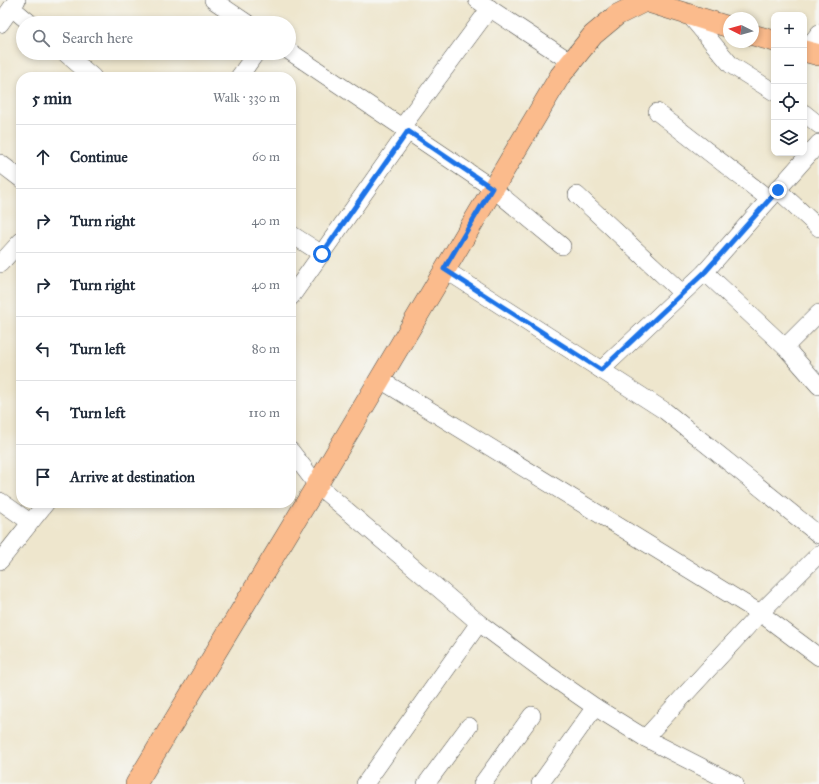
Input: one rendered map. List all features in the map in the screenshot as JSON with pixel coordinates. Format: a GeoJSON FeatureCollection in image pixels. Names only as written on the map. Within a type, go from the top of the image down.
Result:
{"type":"FeatureCollection","features":[{"type":"Feature","properties":{"kind":"main road"},"geometry":{"type":"LineString","coordinates":[[136,784],[317,485],[492,188],[560,76],[593,35],[611,20],[645,0],[690,16],[723,25]]}},
{"type":"Feature","properties":{"kind":"main road"},"geometry":{"type":"LineString","coordinates":[[759,37],[771,40]]}},
{"type":"Feature","properties":{"kind":"street"},"geometry":{"type":"LineString","coordinates":[[212,0],[236,16]]}},
{"type":"Feature","properties":{"kind":"street"},"geometry":{"type":"LineString","coordinates":[[0,24],[14,4],[24,16]]}},
{"type":"Feature","properties":{"kind":"street"},"geometry":{"type":"LineString","coordinates":[[296,290],[322,254],[405,129],[484,4],[571,62]]}},
{"type":"Feature","properties":{"kind":"street"},"geometry":{"type":"LineString","coordinates":[[690,16],[731,65],[771,90]]}},
{"type":"Feature","properties":{"kind":"street"},"geometry":{"type":"LineString","coordinates":[[809,52],[819,33]]}},
{"type":"Feature","properties":{"kind":"street"},"geometry":{"type":"LineString","coordinates":[[296,56],[492,188],[562,246]]}},
{"type":"Feature","properties":{"kind":"street"},"geometry":{"type":"LineString","coordinates":[[73,60],[87,72]]}},
{"type":"Feature","properties":{"kind":"street"},"geometry":{"type":"LineString","coordinates":[[243,72],[251,60]]}},
{"type":"Feature","properties":{"kind":"street"},"geometry":{"type":"LineString","coordinates":[[657,112],[774,194],[819,228]]}},
{"type":"Feature","properties":{"kind":"street"},"geometry":{"type":"LineString","coordinates":[[807,115],[819,125]]}},
{"type":"Feature","properties":{"kind":"street"},"geometry":{"type":"LineString","coordinates":[[601,370],[705,272],[819,143]]}},
{"type":"Feature","properties":{"kind":"street"},"geometry":{"type":"LineString","coordinates":[[0,163],[16,175]]}},
{"type":"Feature","properties":{"kind":"street"},"geometry":{"type":"LineString","coordinates":[[577,195],[682,293]]}},
{"type":"Feature","properties":{"kind":"street"},"geometry":{"type":"LineString","coordinates":[[296,237],[322,254]]}},
{"type":"Feature","properties":{"kind":"street"},"geometry":{"type":"LineString","coordinates":[[0,264],[16,246]]}},
{"type":"Feature","properties":{"kind":"street"},"geometry":{"type":"LineString","coordinates":[[444,269],[665,411],[819,535]]}},
{"type":"Feature","properties":{"kind":"street"},"geometry":{"type":"LineString","coordinates":[[705,272],[785,347],[819,386]]}},
{"type":"Feature","properties":{"kind":"street"},"geometry":{"type":"LineString","coordinates":[[785,347],[819,313]]}},
{"type":"Feature","properties":{"kind":"street"},"geometry":{"type":"LineString","coordinates":[[379,379],[760,613],[819,657]]}},
{"type":"Feature","properties":{"kind":"street"},"geometry":{"type":"LineString","coordinates":[[296,458],[317,485],[479,623],[595,707],[711,779],[735,784]]}},
{"type":"Feature","properties":{"kind":"street"},"geometry":{"type":"LineString","coordinates":[[0,501],[30,522]]}},
{"type":"Feature","properties":{"kind":"street"},"geometry":{"type":"LineString","coordinates":[[0,561],[42,508]]}},
{"type":"Feature","properties":{"kind":"street"},"geometry":{"type":"LineString","coordinates":[[645,738],[760,613],[819,554]]}},
{"type":"Feature","properties":{"kind":"street"},"geometry":{"type":"LineString","coordinates":[[365,784],[479,623]]}},
{"type":"Feature","properties":{"kind":"street"},"geometry":{"type":"LineString","coordinates":[[540,784],[595,707]]}},
{"type":"Feature","properties":{"kind":"street"},"geometry":{"type":"LineString","coordinates":[[482,784],[532,715]]}},
{"type":"Feature","properties":{"kind":"street"},"geometry":{"type":"LineString","coordinates":[[426,784],[469,726]]}},
{"type":"Feature","properties":{"kind":"route"},"geometry":{"type":"LineString","coordinates":[[322,254],[408,131],[492,188],[444,269],[601,370],[705,272],[778,190]]}}]}
